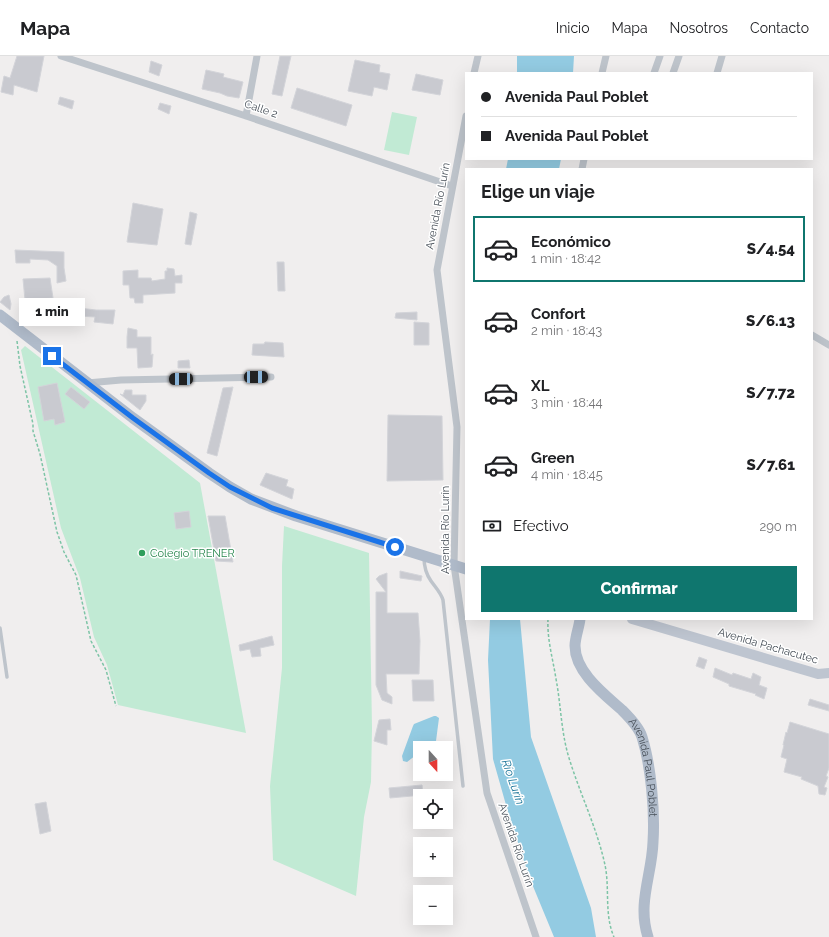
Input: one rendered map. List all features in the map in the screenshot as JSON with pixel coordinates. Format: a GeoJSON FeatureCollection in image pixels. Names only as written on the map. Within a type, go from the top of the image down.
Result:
{"type":"FeatureCollection","features":[{"type":"Feature","properties":{"kind":"main road"},"geometry":{"type":"LineString","coordinates":[[0,315],[87,383],[209,473],[252,499],[296,516],[461,567]]}},
{"type":"Feature","properties":{"kind":"main road","name":"Avenida Paul Poblet"},"geometry":{"type":"LineString","coordinates":[[580,620],[575,646],[579,664],[597,688],[627,715],[641,734],[648,759],[652,804],[653,842],[644,901],[645,927],[648,937]]}},
{"type":"Feature","properties":{"kind":"main road","name":"Avenida Pachacutec"},"geometry":{"type":"LineString","coordinates":[[635,620],[818,674],[829,673]]}},
{"type":"Feature","properties":{"kind":"street","name":"Calle 2"},"geometry":{"type":"LineString","coordinates":[[61,56],[246,116],[452,186]]}},
{"type":"Feature","properties":{"kind":"street"},"geometry":{"type":"LineString","coordinates":[[246,116],[258,56]]}},
{"type":"Feature","properties":{"kind":"street"},"geometry":{"type":"LineString","coordinates":[[474,72],[478,56]]}},
{"type":"Feature","properties":{"kind":"street"},"geometry":{"type":"LineString","coordinates":[[602,72],[606,56]]}},
{"type":"Feature","properties":{"kind":"street"},"geometry":{"type":"LineString","coordinates":[[654,72],[660,56]]}},
{"type":"Feature","properties":{"kind":"street"},"geometry":{"type":"LineString","coordinates":[[673,72],[679,56]]}},
{"type":"Feature","properties":{"kind":"street"},"geometry":{"type":"LineString","coordinates":[[717,72],[722,56]]}},
{"type":"Feature","properties":{"kind":"street","name":"Avenida Río Lurín"},"geometry":{"type":"LineString","coordinates":[[465,121],[437,270],[457,427],[461,567],[465,602]]}},
{"type":"Feature","properties":{"kind":"street"},"geometry":{"type":"LineString","coordinates":[[813,336],[829,345]]}},
{"type":"Feature","properties":{"kind":"street"},"geometry":{"type":"LineString","coordinates":[[87,383],[121,380],[271,377]]}},
{"type":"Feature","properties":{"kind":"street","name":"Avenida Río Lurín"},"geometry":{"type":"LineString","coordinates":[[467,620],[487,793],[536,937]]}},
{"type":"Feature","properties":{"kind":"street"},"geometry":{"type":"LineString","coordinates":[[818,674],[829,677]]}},
{"type":"Feature","properties":{"kind":"lane"},"geometry":{"type":"LineString","coordinates":[[423,556],[426,572],[442,595],[443,600],[463,786]]}},
{"type":"Feature","properties":{"kind":"lane"},"geometry":{"type":"LineString","coordinates":[[0,628],[7,677]]}},
{"type":"Feature","properties":{"kind":"path"},"geometry":{"type":"LineString","coordinates":[[16,329],[17,350],[33,424],[33,431],[40,454],[57,532],[64,552],[76,575],[92,641],[106,670],[116,706]]}},
{"type":"Feature","properties":{"kind":"path"},"geometry":{"type":"LineString","coordinates":[[548,620],[549,643],[557,683],[560,716],[565,742],[605,865],[608,885],[608,917],[614,937]]}},
{"type":"Feature","properties":{"kind":"green space"},"geometry":{"type":"Polygon","coordinates":[[[392,112],[417,117],[409,155],[384,150],[392,112]]]}},
{"type":"Feature","properties":{"kind":"green space","name":"Colegio TRENER"},"geometry":{"type":"Polygon","coordinates":[[[25,346],[200,483],[246,733],[118,705],[107,665],[94,637],[80,578],[61,528],[21,350],[25,346]]]}},
{"type":"Feature","properties":{"kind":"green space"},"geometry":{"type":"Polygon","coordinates":[[[284,526],[369,553],[372,728],[371,782],[364,817],[356,896],[273,860],[270,786],[282,668],[282,566],[284,526]]]}},
{"type":"Feature","properties":{"kind":"water"},"geometry":{"type":"Polygon","coordinates":[[[517,56],[574,56],[573,72],[517,72],[517,56]]]}},
{"type":"Feature","properties":{"kind":"water"},"geometry":{"type":"Polygon","coordinates":[[[508,160],[561,160],[559,168],[506,168],[508,160]]]}},
{"type":"Feature","properties":{"kind":"water","name":"Río Lurín"},"geometry":{"type":"Polygon","coordinates":[[[490,620],[520,620],[531,737],[591,908],[596,937],[554,937],[530,879],[508,812],[493,759],[488,660],[490,620]]]}},
{"type":"Feature","properties":{"kind":"water"},"geometry":{"type":"Polygon","coordinates":[[[434,716],[439,718],[436,741],[413,741],[413,757],[407,762],[403,761],[402,756],[414,724],[434,716]]]}},
{"type":"Feature","properties":{"kind":"building"},"geometry":{"type":"Polygon","coordinates":[[[17,56],[44,56],[37,92],[14,85],[13,95],[1,92],[4,76],[10,78],[17,56]]]}},
{"type":"Feature","properties":{"kind":"building"},"geometry":{"type":"Polygon","coordinates":[[[280,56],[291,56],[282,96],[272,94],[280,56]]]}},
{"type":"Feature","properties":{"kind":"building"},"geometry":{"type":"Polygon","coordinates":[[[355,60],[380,65],[379,72],[390,74],[387,90],[374,87],[372,96],[348,91],[355,60]]]}},
{"type":"Feature","properties":{"kind":"building"},"geometry":{"type":"Polygon","coordinates":[[[151,61],[162,65],[159,76],[149,72],[151,61]]]}},
{"type":"Feature","properties":{"kind":"building"},"geometry":{"type":"Polygon","coordinates":[[[206,70],[224,74],[223,77],[243,82],[239,98],[202,89],[206,70]]]}},
{"type":"Feature","properties":{"kind":"building"},"geometry":{"type":"Polygon","coordinates":[[[416,74],[443,80],[440,95],[412,90],[416,74]]]}},
{"type":"Feature","properties":{"kind":"building"},"geometry":{"type":"Polygon","coordinates":[[[297,88],[352,105],[346,126],[291,108],[297,88]]]}},
{"type":"Feature","properties":{"kind":"building"},"geometry":{"type":"Polygon","coordinates":[[[60,97],[74,101],[72,109],[58,104],[60,97]]]}},
{"type":"Feature","properties":{"kind":"building"},"geometry":{"type":"Polygon","coordinates":[[[160,103],[171,106],[169,114],[158,109],[160,103]]]}},
{"type":"Feature","properties":{"kind":"building"},"geometry":{"type":"Polygon","coordinates":[[[133,203],[163,209],[157,245],[127,242],[133,203]]]}},
{"type":"Feature","properties":{"kind":"building"},"geometry":{"type":"Polygon","coordinates":[[[190,212],[197,214],[191,245],[185,244],[190,212]]]}},
{"type":"Feature","properties":{"kind":"building"},"geometry":{"type":"Polygon","coordinates":[[[15,250],[64,252],[66,281],[57,283],[57,266],[48,260],[30,259],[30,263],[16,263],[15,250]]]}},
{"type":"Feature","properties":{"kind":"building"},"geometry":{"type":"Polygon","coordinates":[[[277,262],[284,262],[285,291],[278,291],[277,262]]]}},
{"type":"Feature","properties":{"kind":"building"},"geometry":{"type":"Polygon","coordinates":[[[167,268],[174,269],[175,276],[182,275],[182,283],[175,283],[175,293],[143,295],[143,303],[135,303],[134,298],[130,298],[129,285],[123,285],[123,271],[138,270],[138,278],[151,278],[152,281],[165,279],[165,271],[167,271],[167,268]]]}},
{"type":"Feature","properties":{"kind":"building"},"geometry":{"type":"Polygon","coordinates":[[[50,278],[53,298],[25,300],[23,279],[50,278]]]}},
{"type":"Feature","properties":{"kind":"building"},"geometry":{"type":"Polygon","coordinates":[[[9,295],[11,304],[10,310],[0,302],[4,297],[9,295]]]}},
{"type":"Feature","properties":{"kind":"building"},"geometry":{"type":"Polygon","coordinates":[[[79,308],[115,310],[113,324],[94,322],[95,317],[79,316],[79,308]]]}},
{"type":"Feature","properties":{"kind":"building"},"geometry":{"type":"Polygon","coordinates":[[[417,312],[417,320],[395,318],[396,313],[417,312]]]}},
{"type":"Feature","properties":{"kind":"building"},"geometry":{"type":"Polygon","coordinates":[[[414,322],[429,323],[429,345],[414,345],[414,322]]]}},
{"type":"Feature","properties":{"kind":"building"},"geometry":{"type":"Polygon","coordinates":[[[128,328],[137,330],[137,337],[151,337],[151,355],[153,354],[152,367],[138,368],[137,348],[127,348],[128,328]]]}},
{"type":"Feature","properties":{"kind":"building"},"geometry":{"type":"Polygon","coordinates":[[[265,342],[283,343],[284,357],[252,355],[253,344],[264,344],[265,342]]]}},
{"type":"Feature","properties":{"kind":"building"},"geometry":{"type":"Polygon","coordinates":[[[189,360],[190,368],[178,368],[178,361],[189,360]]]}},
{"type":"Feature","properties":{"kind":"building"},"geometry":{"type":"Polygon","coordinates":[[[57,383],[65,422],[55,425],[54,419],[44,421],[38,387],[57,383]]]}},
{"type":"Feature","properties":{"kind":"building"},"geometry":{"type":"Polygon","coordinates":[[[71,387],[90,402],[84,409],[65,394],[71,387]]]}},
{"type":"Feature","properties":{"kind":"building"},"geometry":{"type":"Polygon","coordinates":[[[233,387],[217,456],[207,453],[223,388],[233,387]]]}},
{"type":"Feature","properties":{"kind":"building"},"geometry":{"type":"Polygon","coordinates":[[[125,390],[132,390],[132,395],[146,395],[146,401],[140,410],[120,394],[123,395],[125,390]]]}},
{"type":"Feature","properties":{"kind":"building"},"geometry":{"type":"Polygon","coordinates":[[[388,415],[442,416],[443,480],[387,481],[388,415]]]}},
{"type":"Feature","properties":{"kind":"building"},"geometry":{"type":"Polygon","coordinates":[[[266,473],[288,480],[286,486],[294,489],[292,499],[260,485],[266,473]]]}},
{"type":"Feature","properties":{"kind":"building"},"geometry":{"type":"Polygon","coordinates":[[[189,511],[191,527],[176,529],[174,513],[189,511]]]}},
{"type":"Feature","properties":{"kind":"building"},"geometry":{"type":"Polygon","coordinates":[[[208,516],[225,516],[233,562],[216,561],[208,516]]]}},
{"type":"Feature","properties":{"kind":"building"},"geometry":{"type":"Polygon","coordinates":[[[400,571],[422,576],[421,581],[400,578],[400,571]]]}},
{"type":"Feature","properties":{"kind":"building"},"geometry":{"type":"Polygon","coordinates":[[[387,573],[387,613],[418,613],[420,641],[419,674],[386,674],[387,693],[392,697],[392,704],[382,700],[376,685],[376,592],[386,592],[376,579],[387,573]]]}},
{"type":"Feature","properties":{"kind":"building"},"geometry":{"type":"Polygon","coordinates":[[[272,636],[274,645],[260,648],[261,656],[252,657],[250,649],[240,651],[239,645],[272,636]]]}},
{"type":"Feature","properties":{"kind":"building"},"geometry":{"type":"Polygon","coordinates":[[[699,657],[707,660],[704,669],[696,666],[699,657]]]}},
{"type":"Feature","properties":{"kind":"building"},"geometry":{"type":"Polygon","coordinates":[[[715,668],[732,675],[733,673],[751,679],[753,673],[761,677],[759,685],[767,688],[764,699],[755,695],[756,694],[729,686],[729,684],[713,677],[715,668]]]}},
{"type":"Feature","properties":{"kind":"building"},"geometry":{"type":"Polygon","coordinates":[[[412,680],[433,680],[434,701],[413,701],[412,680]]]}},
{"type":"Feature","properties":{"kind":"building"},"geometry":{"type":"Polygon","coordinates":[[[810,699],[829,705],[829,711],[808,705],[810,699]]]}},
{"type":"Feature","properties":{"kind":"building"},"geometry":{"type":"Polygon","coordinates":[[[390,719],[391,730],[387,730],[387,745],[374,741],[379,720],[390,719]]]}},
{"type":"Feature","properties":{"kind":"building"},"geometry":{"type":"Polygon","coordinates":[[[790,722],[829,734],[829,768],[826,776],[828,777],[824,787],[827,788],[825,795],[819,794],[818,786],[801,779],[802,777],[784,772],[787,759],[781,757],[786,732],[787,733],[790,722]]]}},
{"type":"Feature","properties":{"kind":"building"},"geometry":{"type":"Polygon","coordinates":[[[422,785],[422,789],[413,789],[413,796],[390,798],[389,788],[422,785]]]}},
{"type":"Feature","properties":{"kind":"building"},"geometry":{"type":"Polygon","coordinates":[[[46,802],[51,831],[40,834],[35,804],[46,802]]]}},
{"type":"Feature","properties":{"kind":"place","name":"Colegio TRENER"},"geometry":{"type":"Point","coordinates":[142,553]}},
{"type":"Feature","properties":{"kind":"route"},"geometry":{"type":"LineString","coordinates":[[52,356],[133,418],[230,487],[272,508],[395,547]]}}]}
